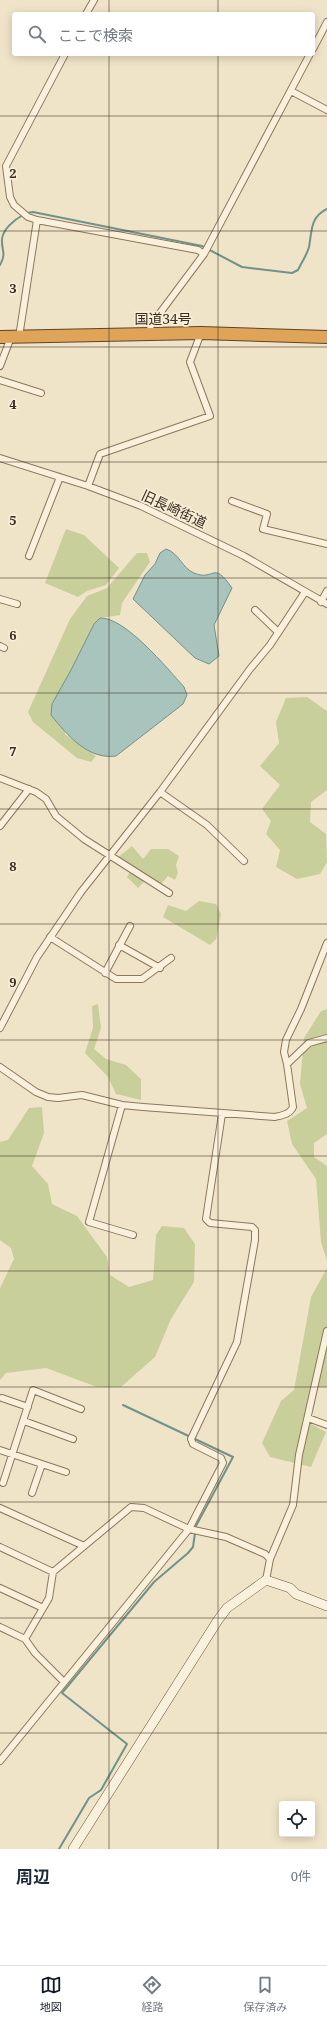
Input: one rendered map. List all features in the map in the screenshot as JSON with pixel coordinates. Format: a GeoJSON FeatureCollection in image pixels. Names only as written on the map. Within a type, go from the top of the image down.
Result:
{"type":"FeatureCollection","features":[{"type":"Feature","properties":{"kind":"highway","name":"国道34号"},"geometry":{"type":"LineString","coordinates":[[10,337],[149,334],[327,337]]}},
{"type":"Feature","properties":{"kind":"street"},"geometry":{"type":"LineString","coordinates":[[87,12],[94,0]]}},
{"type":"Feature","properties":{"kind":"street"},"geometry":{"type":"LineString","coordinates":[[315,45],[327,22]]}},
{"type":"Feature","properties":{"kind":"street"},"geometry":{"type":"LineString","coordinates":[[64,56],[6,166],[10,197],[14,205],[28,217],[37,220],[198,250],[204,254]]}},
{"type":"Feature","properties":{"kind":"street"},"geometry":{"type":"LineString","coordinates":[[149,334],[152,325],[210,244],[309,56]]}},
{"type":"Feature","properties":{"kind":"street"},"geometry":{"type":"LineString","coordinates":[[291,91],[327,110]]}},
{"type":"Feature","properties":{"kind":"street"},"geometry":{"type":"LineString","coordinates":[[0,366],[10,337],[37,220]]}},
{"type":"Feature","properties":{"kind":"street"},"geometry":{"type":"LineString","coordinates":[[88,486],[100,454],[210,416],[190,362],[201,334]]}},
{"type":"Feature","properties":{"kind":"street"},"geometry":{"type":"LineString","coordinates":[[0,380],[40,393]]}},
{"type":"Feature","properties":{"kind":"street","name":"旧長崎街道"},"geometry":{"type":"LineString","coordinates":[[0,458],[88,486],[141,506],[244,556],[324,603]]}},
{"type":"Feature","properties":{"kind":"street"},"geometry":{"type":"LineString","coordinates":[[29,556],[60,477]]}},
{"type":"Feature","properties":{"kind":"street"},"geometry":{"type":"LineString","coordinates":[[232,501],[267,514],[263,528],[327,544]]}},
{"type":"Feature","properties":{"kind":"street"},"geometry":{"type":"LineString","coordinates":[[324,603],[327,591]]}},
{"type":"Feature","properties":{"kind":"street"},"geometry":{"type":"LineString","coordinates":[[0,1028],[50,937],[81,892],[160,792],[270,644],[305,592]]}},
{"type":"Feature","properties":{"kind":"street"},"geometry":{"type":"LineString","coordinates":[[0,600],[17,604]]}},
{"type":"Feature","properties":{"kind":"street"},"geometry":{"type":"LineString","coordinates":[[255,610],[278,631]]}},
{"type":"Feature","properties":{"kind":"street"},"geometry":{"type":"LineString","coordinates":[[0,778],[46,799],[56,816],[84,839],[169,893]]}},
{"type":"Feature","properties":{"kind":"street"},"geometry":{"type":"LineString","coordinates":[[0,826],[29,790]]}},
{"type":"Feature","properties":{"kind":"street"},"geometry":{"type":"LineString","coordinates":[[160,792],[207,825],[244,861]]}},
{"type":"Feature","properties":{"kind":"street"},"geometry":{"type":"LineString","coordinates":[[105,972],[130,926]]}},
{"type":"Feature","properties":{"kind":"street"},"geometry":{"type":"LineString","coordinates":[[50,937],[116,979],[142,979],[160,968],[171,958]]}},
{"type":"Feature","properties":{"kind":"street"},"geometry":{"type":"LineString","coordinates":[[0,1067],[36,1092],[48,1097],[58,1098],[82,1095],[122,1105],[222,1114],[275,1117],[285,1115],[293,1107],[284,1052],[286,1040],[301,1009],[327,943]]}},
{"type":"Feature","properties":{"kind":"street"},"geometry":{"type":"LineString","coordinates":[[119,945],[160,968]]}},
{"type":"Feature","properties":{"kind":"street"},"geometry":{"type":"LineString","coordinates":[[287,1064],[309,1043],[327,1038]]}},
{"type":"Feature","properties":{"kind":"street"},"geometry":{"type":"LineString","coordinates":[[122,1105],[89,1222],[133,1235]]}},
{"type":"Feature","properties":{"kind":"street"},"geometry":{"type":"LineString","coordinates":[[0,1761],[189,1529],[223,1463],[221,1458],[193,1444],[192,1438],[237,1342],[255,1240],[255,1230],[252,1227],[210,1223],[206,1219],[222,1114]]}},
{"type":"Feature","properties":{"kind":"street"},"geometry":{"type":"LineString","coordinates":[[73,1849],[218,1620],[227,1608],[266,1580],[270,1559],[294,1505],[299,1455],[327,1331]]}},
{"type":"Feature","properties":{"kind":"street"},"geometry":{"type":"LineString","coordinates":[[3,1483],[33,1390],[81,1409]]}},
{"type":"Feature","properties":{"kind":"street"},"geometry":{"type":"LineString","coordinates":[[2,1398],[28,1407]]}},
{"type":"Feature","properties":{"kind":"street"},"geometry":{"type":"LineString","coordinates":[[308,1418],[327,1425]]}},
{"type":"Feature","properties":{"kind":"street"},"geometry":{"type":"LineString","coordinates":[[24,1421],[72,1439]]}},
{"type":"Feature","properties":{"kind":"street"},"geometry":{"type":"LineString","coordinates":[[0,1450],[66,1472]]}},
{"type":"Feature","properties":{"kind":"street"},"geometry":{"type":"LineString","coordinates":[[32,1493],[42,1464]]}},
{"type":"Feature","properties":{"kind":"street"},"geometry":{"type":"LineString","coordinates":[[25,1639],[49,1598],[53,1572],[131,1507],[144,1508],[189,1529],[226,1537],[265,1554],[270,1559]]}},
{"type":"Feature","properties":{"kind":"street"},"geometry":{"type":"LineString","coordinates":[[0,1508],[84,1546]]}},
{"type":"Feature","properties":{"kind":"street"},"geometry":{"type":"LineString","coordinates":[[0,1547],[53,1572]]}},
{"type":"Feature","properties":{"kind":"street"},"geometry":{"type":"LineString","coordinates":[[266,1580],[290,1588],[296,1594],[327,1606]]}},
{"type":"Feature","properties":{"kind":"street"},"geometry":{"type":"LineString","coordinates":[[0,1588],[43,1608]]}},
{"type":"Feature","properties":{"kind":"street"},"geometry":{"type":"LineString","coordinates":[[0,1627],[25,1639],[35,1653],[64,1682]]}},
{"type":"Feature","properties":{"kind":"green space"},"geometry":{"type":"Polygon","coordinates":[[[66,529],[84,535],[119,568],[106,585],[87,591],[78,597],[45,583],[66,529]]]}},
{"type":"Feature","properties":{"kind":"green space"},"geometry":{"type":"Polygon","coordinates":[[[137,553],[147,553],[150,562],[122,603],[120,615],[100,618],[57,695],[65,734],[96,756],[91,762],[77,758],[33,722],[28,712],[70,619],[87,596],[107,588],[137,553]]]}},
{"type":"Feature","properties":{"kind":"green space"},"geometry":{"type":"Polygon","coordinates":[[[307,697],[327,711],[327,790],[311,802],[310,822],[326,834],[327,862],[320,874],[297,879],[276,867],[280,850],[266,834],[271,821],[262,809],[280,785],[260,766],[279,743],[276,722],[286,698],[307,697]]]}},
{"type":"Feature","properties":{"kind":"green space"},"geometry":{"type":"Polygon","coordinates":[[[132,846],[143,859],[151,849],[168,849],[179,856],[176,865],[178,873],[175,880],[168,876],[161,884],[149,877],[138,888],[127,877],[132,867],[116,859],[132,846]]]}},
{"type":"Feature","properties":{"kind":"green space"},"geometry":{"type":"Polygon","coordinates":[[[199,901],[216,904],[221,914],[216,939],[210,945],[163,917],[168,905],[186,911],[199,901]]]}},
{"type":"Feature","properties":{"kind":"green space"},"geometry":{"type":"Polygon","coordinates":[[[98,1004],[101,1028],[94,1049],[106,1059],[126,1065],[141,1079],[141,1100],[116,1094],[108,1077],[85,1053],[93,1028],[92,1006],[98,1004]]]}},
{"type":"Feature","properties":{"kind":"green space"},"geometry":{"type":"Polygon","coordinates":[[[327,1009],[327,1134],[314,1143],[314,1157],[327,1166],[327,1261],[321,1242],[316,1179],[292,1144],[287,1121],[307,1108],[300,1084],[304,1038],[321,1011],[327,1009]]]}},
{"type":"Feature","properties":{"kind":"green space"},"geometry":{"type":"Polygon","coordinates":[[[42,1107],[44,1133],[32,1166],[48,1184],[52,1204],[77,1216],[107,1257],[110,1275],[129,1287],[153,1280],[156,1235],[162,1226],[184,1228],[195,1244],[194,1282],[171,1319],[155,1357],[121,1387],[97,1387],[46,1368],[6,1373],[0,1380],[0,1288],[14,1259],[11,1248],[0,1240],[0,1142],[8,1140],[29,1108],[42,1107]]]}},
{"type":"Feature","properties":{"kind":"green space"},"geometry":{"type":"Polygon","coordinates":[[[327,1268],[327,1387],[317,1387],[309,1423],[326,1432],[311,1467],[270,1457],[262,1443],[281,1401],[294,1390],[311,1297],[327,1268]]]}},
{"type":"Feature","properties":{"kind":"water"},"geometry":{"type":"Polygon","coordinates":[[[166,549],[174,554],[190,571],[201,575],[217,573],[225,579],[232,588],[214,625],[219,656],[209,664],[195,658],[133,599],[145,575],[155,564],[160,553],[166,549]]]}},
{"type":"Feature","properties":{"kind":"water"},"geometry":{"type":"Polygon","coordinates":[[[100,618],[110,620],[133,634],[184,687],[187,695],[183,704],[116,756],[96,754],[87,750],[71,738],[51,715],[52,704],[94,624],[100,618]]]}},
{"type":"Feature","properties":{"kind":"waterway"},"geometry":{"type":"LineString","coordinates":[[27,213],[33,212],[202,246],[242,267],[292,273],[298,270],[307,253],[313,225],[317,216],[327,209]]}},
{"type":"Feature","properties":{"kind":"waterway"},"geometry":{"type":"LineString","coordinates":[[0,265],[3,257],[2,239],[4,232],[13,222],[23,215]]}},
{"type":"Feature","properties":{"kind":"waterway"},"geometry":{"type":"LineString","coordinates":[[59,1849],[89,1798],[101,1790],[127,1744],[62,1693],[154,1582],[193,1547],[196,1526],[233,1457],[123,1405]]}}]}
